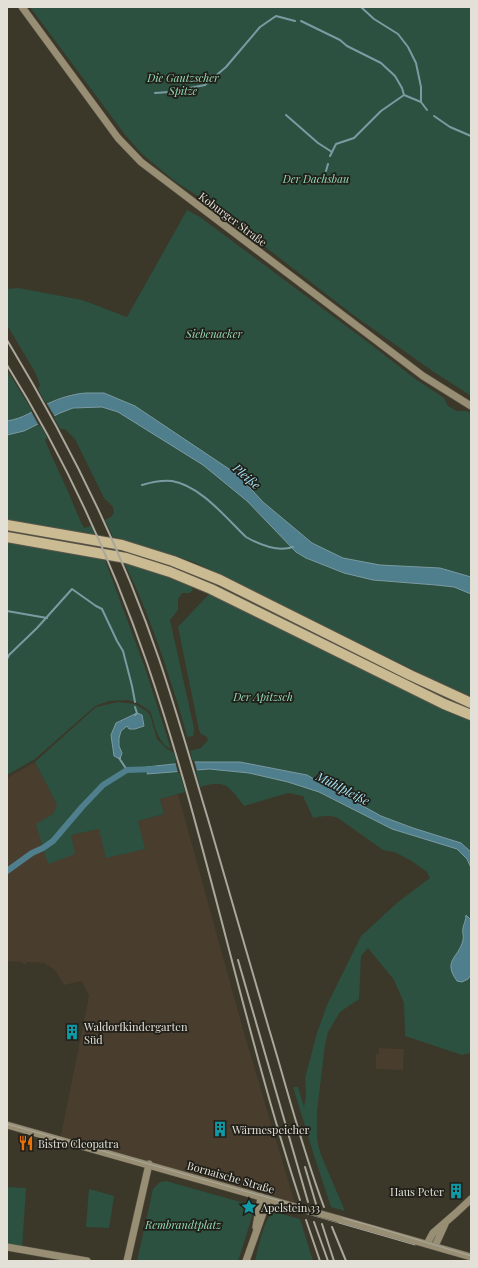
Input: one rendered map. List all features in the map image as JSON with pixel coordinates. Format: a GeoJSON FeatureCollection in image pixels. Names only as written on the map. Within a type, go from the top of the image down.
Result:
{"type":"FeatureCollection","features":[{"type":"Feature","properties":{"kind":"highway"},"geometry":{"type":"LineString","coordinates":[[7,525],[122,545],[173,561],[220,580],[410,675],[471,703]]}},
{"type":"Feature","properties":{"kind":"highway"},"geometry":{"type":"LineString","coordinates":[[7,537],[126,558],[170,572],[211,589],[444,704],[471,715]]}},
{"type":"Feature","properties":{"kind":"main road","name":"Koburger Straße"},"geometry":{"type":"LineString","coordinates":[[22,7],[118,138],[141,162],[417,372],[471,406]]}},
{"type":"Feature","properties":{"kind":"main road","name":"Bornaische Straße"},"geometry":{"type":"LineString","coordinates":[[7,1125],[149,1164],[471,1257]]}},
{"type":"Feature","properties":{"kind":"main road"},"geometry":{"type":"LineString","coordinates":[[127,1261],[149,1164]]}},
{"type":"Feature","properties":{"kind":"main road"},"geometry":{"type":"LineString","coordinates":[[246,1261],[265,1198]]}},
{"type":"Feature","properties":{"kind":"main road"},"geometry":{"type":"LineString","coordinates":[[427,1244],[433,1233],[471,1199]]}},
{"type":"Feature","properties":{"kind":"main road"},"geometry":{"type":"LineString","coordinates":[[435,1246],[446,1222]]}},
{"type":"Feature","properties":{"kind":"main road"},"geometry":{"type":"LineString","coordinates":[[7,1247],[87,1261]]}},
{"type":"Feature","properties":{"kind":"shaded area"},"geometry":{"type":"Polygon","coordinates":[[[35,762],[57,805],[53,814],[71,835],[99,829],[144,849],[138,821],[164,814],[160,799],[178,794],[244,1033],[296,1207],[60,1140],[89,996],[82,981],[64,985],[55,970],[44,963],[26,962],[26,964],[23,964],[23,962],[7,961],[7,778],[35,762]]]}},
{"type":"Feature","properties":{"kind":"shaded area"},"geometry":{"type":"Polygon","coordinates":[[[379,1048],[404,1049],[403,1070],[376,1069],[376,1054],[379,1054],[379,1048]]]}},
{"type":"Feature","properties":{"kind":"green space"},"geometry":{"type":"Polygon","coordinates":[[[30,7],[471,7],[471,396],[431,370],[352,314],[207,202],[176,182],[142,154],[126,136],[30,7]]]}},
{"type":"Feature","properties":{"kind":"green space","name":"Siebenacker"},"geometry":{"type":"Polygon","coordinates":[[[187,210],[200,217],[414,378],[444,398],[448,406],[457,411],[466,411],[471,413],[471,577],[440,568],[380,565],[343,558],[312,543],[263,502],[238,475],[135,406],[104,393],[71,394],[46,404],[38,389],[40,385],[35,372],[7,325],[7,289],[19,288],[82,300],[127,317],[187,210]]]}},
{"type":"Feature","properties":{"kind":"green space"},"geometry":{"type":"Polygon","coordinates":[[[7,370],[33,412],[19,419],[7,421],[7,370]]]}},
{"type":"Feature","properties":{"kind":"green space"},"geometry":{"type":"Polygon","coordinates":[[[102,407],[118,412],[203,465],[247,501],[296,552],[306,558],[344,573],[373,580],[454,587],[471,594],[471,696],[432,679],[194,562],[113,537],[105,520],[111,517],[114,513],[113,507],[104,498],[75,439],[65,429],[60,429],[53,416],[73,408],[102,407]]]}},
{"type":"Feature","properties":{"kind":"green space"},"geometry":{"type":"Polygon","coordinates":[[[39,423],[47,437],[45,440],[47,446],[81,523],[84,528],[91,526],[95,535],[7,520],[7,435],[24,431],[39,423]]]}},
{"type":"Feature","properties":{"kind":"green space"},"geometry":{"type":"Polygon","coordinates":[[[7,541],[105,560],[145,668],[171,749],[166,746],[160,738],[150,711],[136,702],[127,700],[109,701],[95,706],[35,759],[7,775],[7,541]]]}},
{"type":"Feature","properties":{"kind":"green space"},"geometry":{"type":"Polygon","coordinates":[[[124,563],[166,577],[191,587],[193,590],[190,593],[182,593],[178,599],[178,610],[170,620],[194,728],[193,736],[187,737],[161,652],[124,563]]]}},
{"type":"Feature","properties":{"kind":"green space","name":"Der Apitzsch"},"geometry":{"type":"Polygon","coordinates":[[[209,594],[407,691],[471,720],[471,852],[461,843],[381,816],[307,775],[240,762],[193,762],[190,751],[201,748],[208,740],[199,730],[178,627],[209,594]]]}},
{"type":"Feature","properties":{"kind":"green space"},"geometry":{"type":"Polygon","coordinates":[[[118,702],[135,704],[150,715],[157,739],[166,748],[174,753],[185,792],[160,799],[164,814],[138,821],[145,849],[106,858],[99,829],[71,835],[75,854],[48,864],[36,824],[53,814],[57,805],[35,762],[96,707],[118,702]]]}},
{"type":"Feature","properties":{"kind":"green space"},"geometry":{"type":"Polygon","coordinates":[[[195,769],[249,773],[301,785],[319,792],[392,829],[458,849],[467,859],[471,868],[471,920],[467,916],[463,928],[463,941],[451,964],[451,968],[457,981],[468,979],[471,975],[471,1053],[462,1055],[405,1036],[404,1003],[394,980],[368,948],[361,956],[359,999],[340,1012],[328,1032],[317,1111],[317,1140],[321,1155],[345,1211],[331,1207],[293,1087],[298,1087],[304,1107],[306,1096],[305,1078],[317,1033],[327,1005],[361,936],[398,902],[430,878],[427,872],[410,860],[394,852],[383,850],[338,818],[326,816],[313,818],[303,796],[288,793],[244,806],[230,789],[222,784],[200,787],[195,769]]]}},
{"type":"Feature","properties":{"kind":"green space","name":"Rembrandtplatz"},"geometry":{"type":"Polygon","coordinates":[[[166,1181],[251,1205],[253,1208],[253,1214],[238,1261],[137,1261],[153,1189],[160,1182],[166,1181]]]}},
{"type":"Feature","properties":{"kind":"green space"},"geometry":{"type":"Polygon","coordinates":[[[7,1187],[26,1188],[22,1250],[7,1247],[7,1187]]]}},
{"type":"Feature","properties":{"kind":"green space"},"geometry":{"type":"Polygon","coordinates":[[[89,1189],[114,1196],[109,1228],[86,1227],[89,1189]]]}},
{"type":"Feature","properties":{"kind":"green space"},"geometry":{"type":"Polygon","coordinates":[[[274,1212],[300,1219],[313,1261],[255,1261],[264,1227],[270,1215],[274,1212]]]}},
{"type":"Feature","properties":{"kind":"water"},"geometry":{"type":"Polygon","coordinates":[[[86,393],[104,393],[135,406],[238,475],[263,502],[312,543],[343,558],[380,565],[440,568],[471,577],[471,594],[454,587],[373,580],[344,573],[306,558],[296,552],[247,501],[203,465],[118,412],[102,407],[73,408],[24,431],[7,435],[7,421],[24,416],[61,398],[86,393]]]}},
{"type":"Feature","properties":{"kind":"water"},"geometry":{"type":"Polygon","coordinates":[[[137,713],[142,715],[144,726],[129,729],[127,726],[121,731],[119,746],[122,753],[120,759],[114,756],[111,735],[116,723],[137,713]]]}},
{"type":"Feature","properties":{"kind":"water"},"geometry":{"type":"Polygon","coordinates":[[[193,762],[240,762],[307,775],[381,816],[461,843],[471,852],[471,868],[467,859],[457,849],[392,829],[319,792],[288,782],[249,773],[209,769],[147,774],[148,770],[146,767],[193,762]]]}},
{"type":"Feature","properties":{"kind":"water"},"geometry":{"type":"Polygon","coordinates":[[[466,915],[471,920],[471,975],[468,979],[462,982],[457,981],[453,974],[451,964],[463,940],[466,915]]]}},
{"type":"Feature","properties":{"kind":"pier"},"geometry":{"type":"Polygon","coordinates":[[[46,402],[55,417],[39,426],[31,411],[46,402]]]}},
{"type":"Feature","properties":{"kind":"pier"},"geometry":{"type":"Polygon","coordinates":[[[194,760],[197,771],[178,773],[175,761],[194,760]]]}},
{"type":"Feature","properties":{"kind":"waterway"},"geometry":{"type":"LineString","coordinates":[[361,7],[374,19],[398,34],[408,47],[416,63],[421,87],[421,102],[427,110]]}},
{"type":"Feature","properties":{"kind":"waterway"},"geometry":{"type":"LineString","coordinates":[[155,93],[169,92],[205,85],[226,67],[260,27],[276,16],[295,21]]}},
{"type":"Feature","properties":{"kind":"waterway"},"geometry":{"type":"LineString","coordinates":[[301,21],[340,40],[347,46],[381,63],[395,76],[404,95],[421,102]]}},
{"type":"Feature","properties":{"kind":"waterway"},"geometry":{"type":"LineString","coordinates":[[330,156],[336,144],[354,138],[381,111],[404,95]]}},
{"type":"Feature","properties":{"kind":"waterway"},"geometry":{"type":"LineString","coordinates":[[286,115],[318,143],[332,152]]}},
{"type":"Feature","properties":{"kind":"waterway"},"geometry":{"type":"LineString","coordinates":[[434,116],[450,127],[471,136]]}},
{"type":"Feature","properties":{"kind":"waterway"},"geometry":{"type":"LineString","coordinates":[[326,171],[328,164]]}},
{"type":"Feature","properties":{"kind":"waterway"},"geometry":{"type":"LineString","coordinates":[[142,485],[164,481],[172,481],[183,484],[203,496],[246,537],[269,547],[281,549],[293,547]]}},
{"type":"Feature","properties":{"kind":"waterway"},"geometry":{"type":"LineString","coordinates":[[7,659],[9,655],[37,628],[72,589],[102,609],[123,651],[135,702]]}},
{"type":"Feature","properties":{"kind":"waterway"},"geometry":{"type":"LineString","coordinates":[[7,611],[47,618]]}},
{"type":"Feature","properties":{"kind":"waterway"},"geometry":{"type":"LineString","coordinates":[[135,707],[137,713],[135,715]]}},
{"type":"Feature","properties":{"kind":"waterway"},"geometry":{"type":"LineString","coordinates":[[119,758],[127,770]]}},
{"type":"Feature","properties":{"kind":"waterway","name":"Mühlpleiße"},"geometry":{"type":"LineString","coordinates":[[7,871],[32,853],[53,841],[103,785],[127,770],[155,769]]}},
{"type":"Feature","properties":{"kind":"tram line"},"geometry":{"type":"LineString","coordinates":[[7,1124],[372,1226],[471,1256]]}},
{"type":"Feature","properties":{"kind":"tram line"},"geometry":{"type":"LineString","coordinates":[[287,1208],[415,1245]]}},
{"type":"Feature","properties":{"kind":"railway"},"geometry":{"type":"LineString","coordinates":[[7,340],[51,417],[92,495],[128,576],[144,617],[178,719],[302,1141],[324,1207]]}},
{"type":"Feature","properties":{"kind":"railway"},"geometry":{"type":"LineString","coordinates":[[7,365],[48,436],[85,510],[118,586],[147,663],[188,796],[260,1066],[300,1200]]}},
{"type":"Feature","properties":{"kind":"railway"},"geometry":{"type":"LineString","coordinates":[[238,960],[308,1202]]}},
{"type":"Feature","properties":{"kind":"railway"},"geometry":{"type":"LineString","coordinates":[[305,1167],[316,1204]]}},
{"type":"Feature","properties":{"kind":"railway"},"geometry":{"type":"LineString","coordinates":[[306,1220],[320,1261]]}},
{"type":"Feature","properties":{"kind":"railway"},"geometry":{"type":"LineString","coordinates":[[314,1222],[328,1261]]}},
{"type":"Feature","properties":{"kind":"railway"},"geometry":{"type":"LineString","coordinates":[[322,1224],[334,1261]]}},
{"type":"Feature","properties":{"kind":"railway"},"geometry":{"type":"LineString","coordinates":[[332,1227],[346,1261]]}},
{"type":"Feature","properties":{"kind":"place","name":"Waldorfkindergarten Süd"},"geometry":{"type":"Point","coordinates":[72,1032]}},
{"type":"Feature","properties":{"kind":"place","name":"Wärmespeicher"},"geometry":{"type":"Point","coordinates":[220,1129]}},
{"type":"Feature","properties":{"kind":"place","name":"Bistro Cleopatra"},"geometry":{"type":"Point","coordinates":[26,1143]}},
{"type":"Feature","properties":{"kind":"place","name":"Haus Peter"},"geometry":{"type":"Point","coordinates":[456,1191]}},
{"type":"Feature","properties":{"kind":"place","name":"Apelstein 33"},"geometry":{"type":"Point","coordinates":[249,1207]}},
{"type":"Feature","properties":{"kind":"park label","name":"Die Gautzscher Spitze"},"geometry":{"type":"Point","coordinates":[183,83]}},
{"type":"Feature","properties":{"kind":"park label","name":"Der Dachsbau"},"geometry":{"type":"Point","coordinates":[316,178]}},
{"type":"Feature","properties":{"kind":"water label","name":"Pleiße"},"geometry":{"type":"Point","coordinates":[247,476]}}]}
